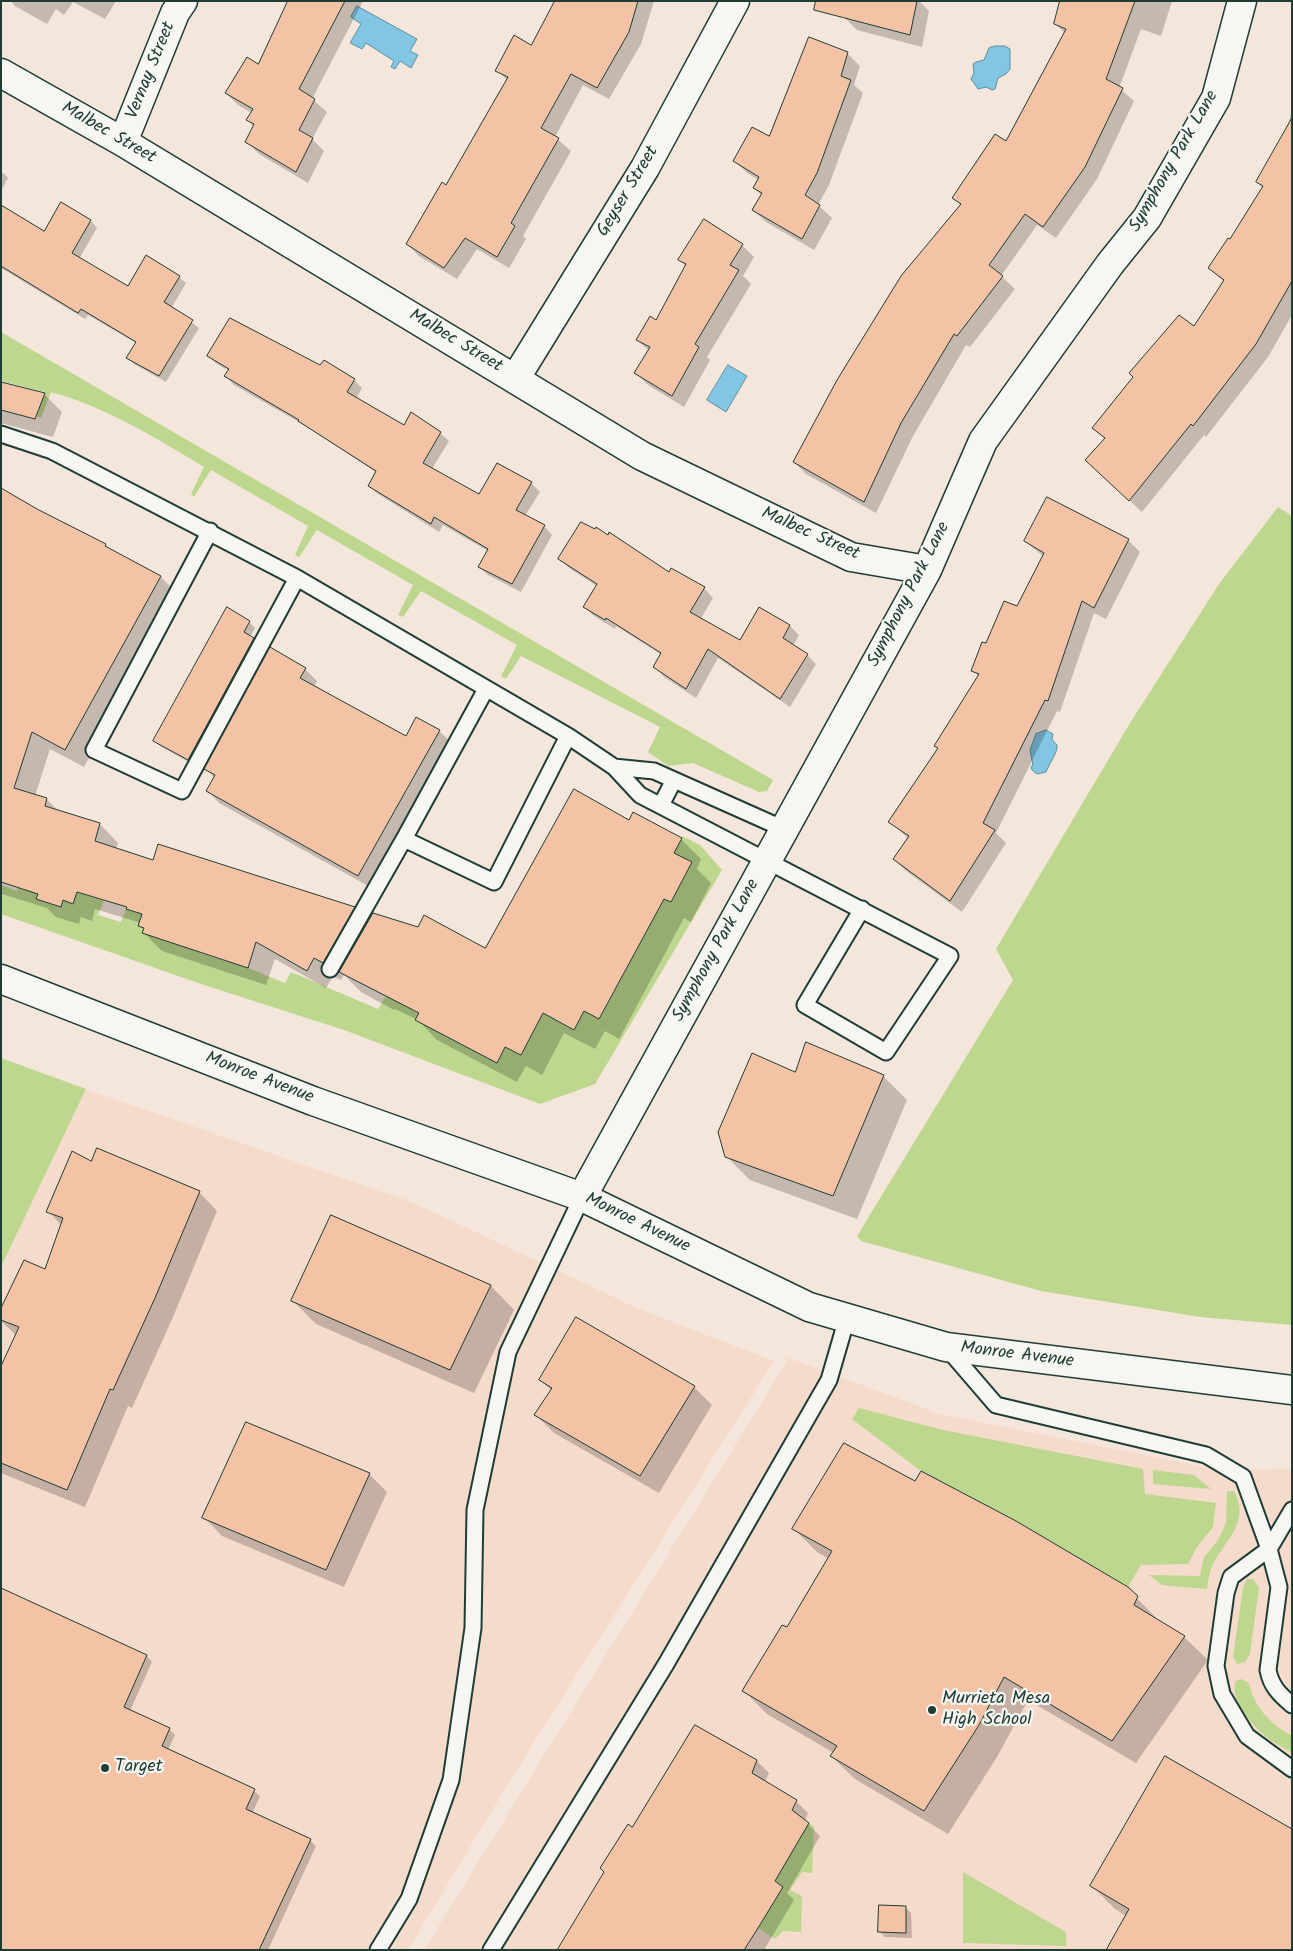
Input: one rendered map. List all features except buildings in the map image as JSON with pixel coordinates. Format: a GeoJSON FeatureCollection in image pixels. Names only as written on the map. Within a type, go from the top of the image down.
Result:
{"type":"FeatureCollection","features":[{"type":"Feature","properties":{"kind":"street","name":"Vernay Street"},"geometry":{"type":"LineString","coordinates":[[123,142],[176,13],[183,1]]}},
{"type":"Feature","properties":{"kind":"street","name":"Geyser Street"},"geometry":{"type":"LineString","coordinates":[[515,379],[645,168],[735,1]]}},
{"type":"Feature","properties":{"kind":"street","name":"Symphony Park Lane"},"geometry":{"type":"LineString","coordinates":[[582,1197],[927,570],[983,441],[1110,264],[1147,218],[1216,98],[1242,1]]}},
{"type":"Feature","properties":{"kind":"street","name":"Malbec Street"},"geometry":{"type":"LineString","coordinates":[[1,73],[123,142],[642,456],[851,557],[927,570]]}},
{"type":"Feature","properties":{"kind":"street","name":"Monroe Avenue"},"geometry":{"type":"LineString","coordinates":[[1,979],[313,1101],[582,1197],[809,1307],[946,1347],[1292,1390]]}},
{"type":"Feature","properties":{"kind":"lane"},"geometry":{"type":"LineString","coordinates":[[1,434],[52,451],[210,531],[297,578],[568,736],[614,767],[640,795],[862,909],[950,956],[886,1052],[805,1005],[862,909]]}},
{"type":"Feature","properties":{"kind":"lane"},"geometry":{"type":"LineString","coordinates":[[210,531],[94,750],[182,792],[297,578]]}},
{"type":"Feature","properties":{"kind":"lane"},"geometry":{"type":"LineString","coordinates":[[330,969],[404,840],[486,689]]}},
{"type":"Feature","properties":{"kind":"lane"},"geometry":{"type":"LineString","coordinates":[[404,840],[494,882],[568,736]]}},
{"type":"Feature","properties":{"kind":"lane"},"geometry":{"type":"LineString","coordinates":[[614,767],[654,771],[784,829]]}},
{"type":"Feature","properties":{"kind":"lane"},"geometry":{"type":"LineString","coordinates":[[661,805],[674,780]]}},
{"type":"Feature","properties":{"kind":"lane"},"geometry":{"type":"LineString","coordinates":[[378,1950],[409,1899],[451,1780],[473,1628],[475,1510],[508,1352],[582,1197]]}},
{"type":"Feature","properties":{"kind":"lane"},"geometry":{"type":"LineString","coordinates":[[491,1950],[666,1664],[829,1380],[847,1318]]}},
{"type":"Feature","properties":{"kind":"lane"},"geometry":{"type":"LineString","coordinates":[[946,1347],[996,1405],[1206,1455],[1243,1477],[1269,1549],[1279,1587],[1268,1670],[1270,1682],[1276,1691],[1292,1705]]}},
{"type":"Feature","properties":{"kind":"lane"},"geometry":{"type":"LineString","coordinates":[[1292,1510],[1269,1549],[1231,1577],[1226,1593],[1216,1666],[1222,1694],[1247,1736],[1292,1770]]}},
{"type":"Feature","properties":{"kind":"shaded area"},"geometry":{"type":"Polygon","coordinates":[[[86,1089],[414,1203],[639,1309],[774,1361],[511,1779],[408,1950],[1,1950],[1,1267],[86,1089]]]}},
{"type":"Feature","properties":{"kind":"shaded area","name":"Murrieta Mesa High School"},"geometry":{"type":"Polygon","coordinates":[[[789,1358],[940,1414],[1220,1470],[1292,1469],[1292,1950],[424,1950],[789,1358]]]}},
{"type":"Feature","properties":{"kind":"green space"},"geometry":{"type":"Polygon","coordinates":[[[1,332],[773,780],[767,791],[759,792],[693,763],[668,766],[648,752],[660,727],[521,656],[506,679],[501,676],[517,645],[421,591],[403,617],[398,615],[413,585],[317,530],[299,557],[295,555],[308,526],[211,470],[194,497],[191,494],[204,467],[130,424],[91,406],[51,392],[41,418],[37,416],[45,392],[1,381],[1,332]]]}},
{"type":"Feature","properties":{"kind":"green space"},"geometry":{"type":"Polygon","coordinates":[[[1278,507],[1292,516],[1292,1325],[1200,1317],[1041,1291],[861,1241],[857,1236],[1013,980],[996,949],[1130,723],[1219,584],[1278,507]]]}},
{"type":"Feature","properties":{"kind":"green space"},"geometry":{"type":"Polygon","coordinates":[[[682,836],[700,845],[722,870],[595,1084],[540,1104],[344,1030],[204,985],[1,914],[1,885],[17,891],[21,862],[46,870],[37,899],[60,907],[63,900],[73,903],[77,892],[104,901],[98,915],[121,922],[126,909],[142,914],[144,928],[142,933],[204,939],[200,953],[248,968],[285,983],[291,972],[378,1009],[394,983],[419,1013],[415,1020],[505,1047],[521,1055],[543,1013],[574,1029],[584,1011],[599,1019],[648,928],[648,890],[671,902],[691,862],[673,853],[682,836]]]}},
{"type":"Feature","properties":{"kind":"green space"},"geometry":{"type":"Polygon","coordinates":[[[1,1058],[86,1089],[1,1267],[1,1058]]]}},
{"type":"Feature","properties":{"kind":"green space"},"geometry":{"type":"Polygon","coordinates":[[[859,1408],[943,1430],[1143,1469],[1145,1494],[1216,1503],[1213,1527],[1197,1547],[1188,1564],[1141,1565],[1128,1587],[1016,1521],[921,1471],[852,1419],[859,1408]]]}},
{"type":"Feature","properties":{"kind":"green space"},"geometry":{"type":"Polygon","coordinates":[[[1153,1470],[1194,1475],[1211,1489],[1153,1484],[1153,1470]]]}},
{"type":"Feature","properties":{"kind":"green space"},"geometry":{"type":"Polygon","coordinates":[[[1227,1491],[1234,1491],[1239,1503],[1237,1524],[1211,1569],[1207,1589],[1162,1585],[1149,1575],[1200,1576],[1204,1557],[1218,1540],[1226,1523],[1227,1491]]]}},
{"type":"Feature","properties":{"kind":"green space"},"geometry":{"type":"Polygon","coordinates":[[[1247,1579],[1253,1579],[1259,1588],[1250,1654],[1245,1662],[1237,1664],[1233,1657],[1243,1588],[1247,1579]]]}},
{"type":"Feature","properties":{"kind":"green space"},"geometry":{"type":"Polygon","coordinates":[[[1241,1679],[1249,1683],[1259,1708],[1270,1721],[1292,1736],[1292,1753],[1264,1735],[1242,1711],[1234,1688],[1236,1681],[1241,1679]]]}},
{"type":"Feature","properties":{"kind":"green space"},"geometry":{"type":"Polygon","coordinates":[[[809,1823],[814,1827],[812,1873],[802,1872],[790,1890],[802,1896],[801,1932],[783,1931],[775,1939],[758,1928],[782,1887],[773,1880],[809,1823]]]}},
{"type":"Feature","properties":{"kind":"green space"},"geometry":{"type":"Polygon","coordinates":[[[963,1872],[1066,1932],[1066,1946],[963,1943],[963,1872]]]}},
{"type":"Feature","properties":{"kind":"water"},"geometry":{"type":"Polygon","coordinates":[[[357,6],[417,39],[410,51],[418,55],[411,68],[400,61],[395,69],[391,67],[394,61],[366,43],[362,49],[350,43],[361,24],[351,17],[357,6]]]}},
{"type":"Feature","properties":{"kind":"water"},"geometry":{"type":"Polygon","coordinates":[[[1005,46],[1010,49],[1010,69],[1006,74],[998,78],[995,89],[992,90],[986,87],[978,89],[971,79],[974,73],[973,64],[984,60],[989,48],[1005,46]]]}},
{"type":"Feature","properties":{"kind":"water"},"geometry":{"type":"Polygon","coordinates":[[[728,365],[747,376],[726,412],[707,400],[728,365]]]}},
{"type":"Feature","properties":{"kind":"water"},"geometry":{"type":"Polygon","coordinates":[[[1046,730],[1053,734],[1052,739],[1057,747],[1046,772],[1037,774],[1031,767],[1033,765],[1030,750],[1036,734],[1046,730]]]}},
{"type":"Feature","properties":{"kind":"place","name":"Murrieta Mesa High School"},"geometry":{"type":"Point","coordinates":[932,1710]}},
{"type":"Feature","properties":{"kind":"place","name":"Target"},"geometry":{"type":"Point","coordinates":[105,1768]}}]}
